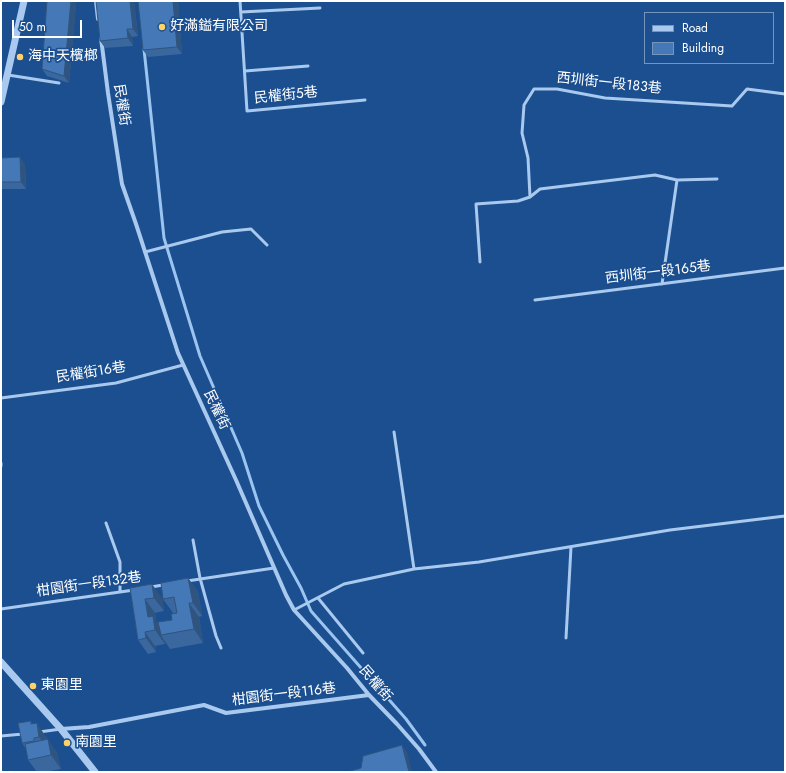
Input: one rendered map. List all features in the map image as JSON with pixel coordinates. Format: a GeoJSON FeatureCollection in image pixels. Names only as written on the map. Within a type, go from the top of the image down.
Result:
{"type":"FeatureCollection","features":[{"type":"Feature","properties":{"kind":"street"},"geometry":{"type":"LineString","coordinates":[[1,102],[24,1]]}},
{"type":"Feature","properties":{"kind":"street"},"geometry":{"type":"LineString","coordinates":[[96,1],[99,24]]}},
{"type":"Feature","properties":{"kind":"street","name":"民權街"},"geometry":{"type":"LineString","coordinates":[[100,32],[122,184],[178,353],[236,480],[286,595],[294,610],[419,749],[436,772]]}},
{"type":"Feature","properties":{"kind":"street"},"geometry":{"type":"LineString","coordinates":[[1,662],[61,729],[95,772]]}},
{"type":"Feature","properties":{"kind":"street","name":"柑園街一段116巷"},"geometry":{"type":"LineString","coordinates":[[61,729],[89,727],[204,705],[226,713],[369,695]]}},
{"type":"Feature","properties":{"kind":"lane","name":"民權街5巷"},"geometry":{"type":"LineString","coordinates":[[240,1],[247,111],[365,100]]}},
{"type":"Feature","properties":{"kind":"lane"},"geometry":{"type":"LineString","coordinates":[[241,12],[320,8]]}},
{"type":"Feature","properties":{"kind":"lane"},"geometry":{"type":"LineString","coordinates":[[245,71],[308,66]]}},
{"type":"Feature","properties":{"kind":"lane"},"geometry":{"type":"LineString","coordinates":[[8,75],[59,83]]}},
{"type":"Feature","properties":{"kind":"lane","name":"西圳街一段183巷"},"geometry":{"type":"LineString","coordinates":[[530,198],[528,158],[522,133],[524,105],[534,89],[557,89],[605,98],[732,106],[747,89],[785,94]]}},
{"type":"Feature","properties":{"kind":"lane"},"geometry":{"type":"LineString","coordinates":[[480,262],[476,204],[518,201],[530,198],[540,189],[640,177],[655,176],[677,180],[716,179]]}},
{"type":"Feature","properties":{"kind":"lane"},"geometry":{"type":"LineString","coordinates":[[662,284],[677,180]]}},
{"type":"Feature","properties":{"kind":"lane"},"geometry":{"type":"LineString","coordinates":[[145,252],[222,232],[251,229],[267,245]]}},
{"type":"Feature","properties":{"kind":"lane","name":"西圳街一段165巷"},"geometry":{"type":"LineString","coordinates":[[535,300],[785,268]]}},
{"type":"Feature","properties":{"kind":"lane","name":"民權街16巷"},"geometry":{"type":"LineString","coordinates":[[1,398],[116,383],[183,365]]}},
{"type":"Feature","properties":{"kind":"lane"},"geometry":{"type":"LineString","coordinates":[[394,432],[414,569]]}},
{"type":"Feature","properties":{"kind":"lane"},"geometry":{"type":"LineString","coordinates":[[294,610],[344,584],[414,569],[479,562],[670,530],[785,516]]}},
{"type":"Feature","properties":{"kind":"lane"},"geometry":{"type":"LineString","coordinates":[[106,523],[120,562],[120,592]]}},
{"type":"Feature","properties":{"kind":"lane"},"geometry":{"type":"LineString","coordinates":[[193,540],[200,578],[216,636],[221,648]]}},
{"type":"Feature","properties":{"kind":"lane"},"geometry":{"type":"LineString","coordinates":[[566,638],[571,546]]}},
{"type":"Feature","properties":{"kind":"lane"},"geometry":{"type":"LineString","coordinates":[[185,581],[274,568]]}},
{"type":"Feature","properties":{"kind":"lane","name":"柑園街一段132巷"},"geometry":{"type":"LineString","coordinates":[[149,587],[164,585]]}},
{"type":"Feature","properties":{"kind":"lane","name":"柑園街一段132巷"},"geometry":{"type":"LineString","coordinates":[[1,609],[135,590]]}},
{"type":"Feature","properties":{"kind":"lane"},"geometry":{"type":"LineString","coordinates":[[318,598],[363,653]]}},
{"type":"Feature","properties":{"kind":"lane"},"geometry":{"type":"LineString","coordinates":[[38,732],[61,729]]}},
{"type":"Feature","properties":{"kind":"lane"},"geometry":{"type":"LineString","coordinates":[[1,736],[23,734]]}},
{"type":"Feature","properties":{"kind":"building"},"geometry":{"type":"Polygon","coordinates":[[[47,1],[71,1],[64,76],[42,69],[47,1]]]}},
{"type":"Feature","properties":{"kind":"building"},"geometry":{"type":"Polygon","coordinates":[[[96,1],[130,1],[133,29],[127,29],[128,38],[100,41],[96,1]]]}},
{"type":"Feature","properties":{"kind":"building","name":"好滿鎰有限公司"},"geometry":{"type":"Polygon","coordinates":[[[138,1],[173,1],[177,47],[143,50],[138,1]]]}},
{"type":"Feature","properties":{"kind":"building"},"geometry":{"type":"Polygon","coordinates":[[[20,157],[21,182],[1,182],[1,158],[20,157]]]}},
{"type":"Feature","properties":{"kind":"building"},"geometry":{"type":"Polygon","coordinates":[[[188,578],[193,603],[189,603],[194,629],[161,635],[158,622],[172,620],[171,614],[177,613],[174,597],[163,599],[161,583],[188,578]]]}},
{"type":"Feature","properties":{"kind":"building"},"geometry":{"type":"Polygon","coordinates":[[[152,584],[154,598],[145,599],[148,617],[153,616],[155,630],[145,632],[146,638],[138,640],[130,588],[152,584]]]}},
{"type":"Feature","properties":{"kind":"building"},"geometry":{"type":"Polygon","coordinates":[[[31,721],[31,724],[37,723],[39,737],[34,738],[34,741],[22,743],[18,723],[31,721]]]}},
{"type":"Feature","properties":{"kind":"building"},"geometry":{"type":"Polygon","coordinates":[[[48,739],[51,755],[28,760],[25,744],[48,739]]]}},
{"type":"Feature","properties":{"kind":"building"},"geometry":{"type":"Polygon","coordinates":[[[402,745],[409,772],[347,772],[361,768],[363,756],[402,745]]]}},
{"type":"Feature","properties":{"kind":"waterway"},"geometry":{"type":"LineString","coordinates":[[144,49],[164,238],[200,356],[242,453],[259,506],[301,588],[311,611],[406,719],[425,745]]}},
{"type":"Feature","properties":{"kind":"place","name":"好滿鎰有限公司"},"geometry":{"type":"Point","coordinates":[162,27]}},
{"type":"Feature","properties":{"kind":"place","name":"海中天檳榔"},"geometry":{"type":"Point","coordinates":[20,57]}},
{"type":"Feature","properties":{"kind":"place","name":"東園里"},"geometry":{"type":"Point","coordinates":[33,686]}},
{"type":"Feature","properties":{"kind":"place","name":"南園里"},"geometry":{"type":"Point","coordinates":[67,743]}}]}
